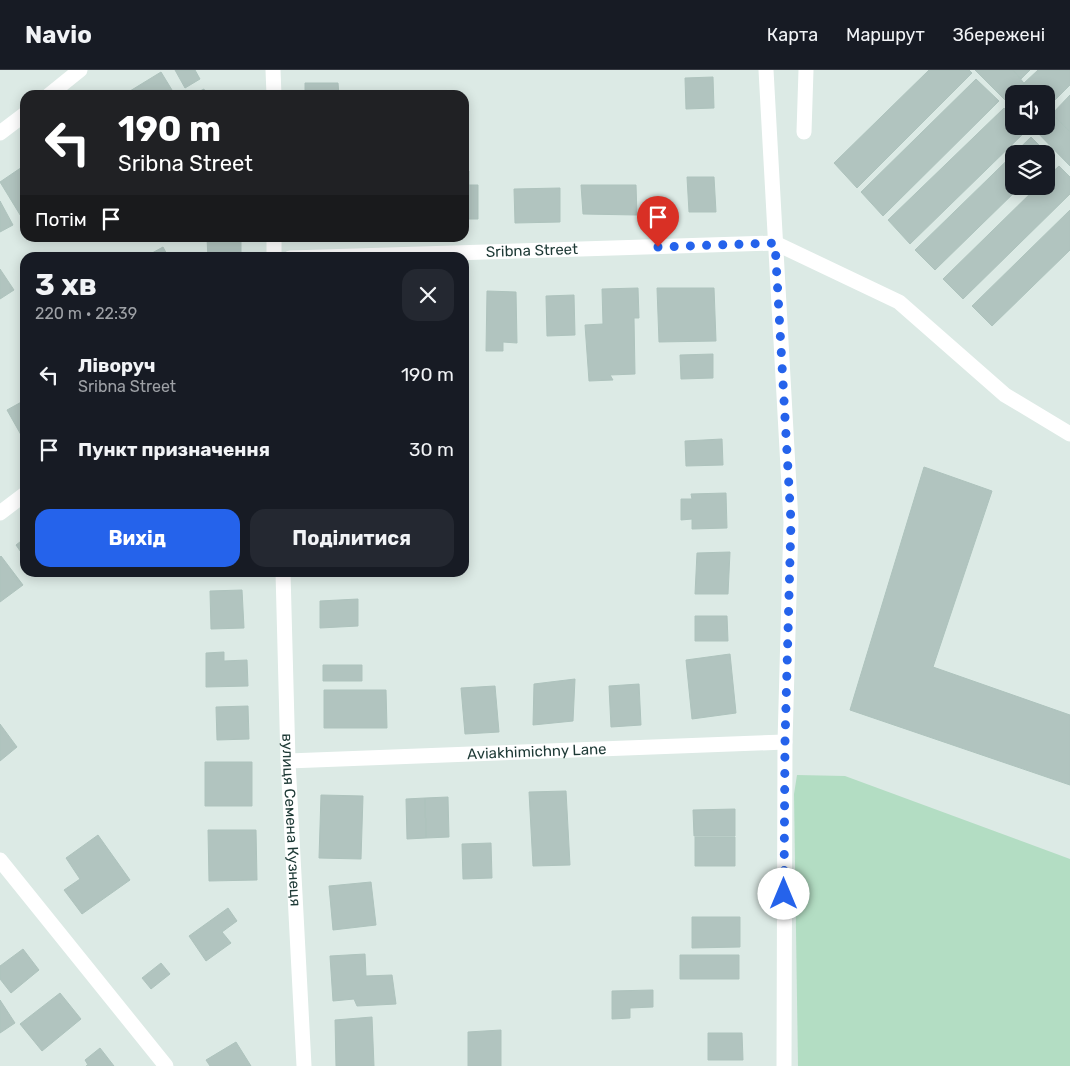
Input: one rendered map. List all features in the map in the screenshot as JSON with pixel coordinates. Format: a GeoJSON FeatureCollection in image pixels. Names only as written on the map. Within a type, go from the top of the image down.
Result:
{"type":"FeatureCollection","features":[{"type":"Feature","properties":{"kind":"street"},"geometry":{"type":"LineString","coordinates":[[54,90],[80,70]]}},
{"type":"Feature","properties":{"kind":"street"},"geometry":{"type":"LineString","coordinates":[[274,70],[274,90]]}},
{"type":"Feature","properties":{"kind":"street"},"geometry":{"type":"LineString","coordinates":[[766,70],[791,522],[785,742],[784,1066]]}},
{"type":"Feature","properties":{"kind":"street"},"geometry":{"type":"LineString","coordinates":[[804,132],[806,70]]}},
{"type":"Feature","properties":{"kind":"street"},"geometry":{"type":"LineString","coordinates":[[0,133],[20,118]]}},
{"type":"Feature","properties":{"kind":"street"},"geometry":{"type":"LineString","coordinates":[[775,243],[899,302],[1005,395],[1070,434]]}},
{"type":"Feature","properties":{"kind":"street","name":"Sribna Street"},"geometry":{"type":"LineString","coordinates":[[469,252],[775,243]]}},
{"type":"Feature","properties":{"kind":"street"},"geometry":{"type":"LineString","coordinates":[[0,513],[20,498]]}},
{"type":"Feature","properties":{"kind":"street","name":"вулиця Семена Кузнеця"},"geometry":{"type":"LineString","coordinates":[[283,577],[288,760],[304,1066]]}},
{"type":"Feature","properties":{"kind":"street","name":"Aviakhimichny Lane"},"geometry":{"type":"LineString","coordinates":[[288,760],[785,742]]}},
{"type":"Feature","properties":{"kind":"street"},"geometry":{"type":"LineString","coordinates":[[0,860],[166,1066]]}},
{"type":"Feature","properties":{"kind":"green space"},"geometry":{"type":"Polygon","coordinates":[[[797,775],[845,776],[1070,859],[1070,1066],[798,1066],[794,794],[797,775]]]}},
{"type":"Feature","properties":{"kind":"building"},"geometry":{"type":"Polygon","coordinates":[[[175,70],[195,70],[200,79],[185,88],[175,70]]]}},
{"type":"Feature","properties":{"kind":"building"},"geometry":{"type":"Polygon","coordinates":[[[929,70],[969,70],[972,73],[857,188],[834,163],[929,70]]]}},
{"type":"Feature","properties":{"kind":"building"},"geometry":{"type":"Polygon","coordinates":[[[975,70],[1013,70],[1026,85],[1005,85],[1005,100],[975,70]]]}},
{"type":"Feature","properties":{"kind":"building"},"geometry":{"type":"Polygon","coordinates":[[[1013,70],[1030,70],[1021,79],[1013,70]]]}},
{"type":"Feature","properties":{"kind":"building"},"geometry":{"type":"Polygon","coordinates":[[[1038,70],[1070,70],[1070,85],[1055,100],[1055,85],[1023,84],[1038,70]]]}},
{"type":"Feature","properties":{"kind":"building"},"geometry":{"type":"Polygon","coordinates":[[[161,72],[172,90],[132,90],[161,72]]]}},
{"type":"Feature","properties":{"kind":"building"},"geometry":{"type":"Polygon","coordinates":[[[713,77],[714,108],[686,109],[685,78],[713,77]]]}},
{"type":"Feature","properties":{"kind":"building"},"geometry":{"type":"Polygon","coordinates":[[[976,79],[999,101],[883,216],[861,192],[976,79]]]}},
{"type":"Feature","properties":{"kind":"building"},"geometry":{"type":"Polygon","coordinates":[[[305,83],[338,83],[339,90],[305,90],[305,83]]]}},
{"type":"Feature","properties":{"kind":"building"},"geometry":{"type":"Polygon","coordinates":[[[1070,95],[1070,132],[1055,117],[1055,111],[1070,95]]]}},
{"type":"Feature","properties":{"kind":"building"},"geometry":{"type":"Polygon","coordinates":[[[1005,109],[1005,135],[1022,135],[1012,145],[1005,145],[1005,151],[910,244],[888,220],[1005,109]]]}},
{"type":"Feature","properties":{"kind":"building"},"geometry":{"type":"Polygon","coordinates":[[[1055,116],[1070,132],[1070,166],[1055,151],[1055,145],[1050,145],[1040,135],[1055,135],[1055,116]]]}},
{"type":"Feature","properties":{"kind":"building"},"geometry":{"type":"Polygon","coordinates":[[[1031,137],[1039,145],[1023,145],[1031,137]]]}},
{"type":"Feature","properties":{"kind":"building"},"geometry":{"type":"Polygon","coordinates":[[[1005,162],[1005,195],[1012,195],[935,270],[915,250],[1005,162]]]}},
{"type":"Feature","properties":{"kind":"building"},"geometry":{"type":"Polygon","coordinates":[[[1059,166],[1070,177],[1070,194],[963,299],[943,279],[1029,195],[1055,195],[1055,170],[1059,166]]]}},
{"type":"Feature","properties":{"kind":"building"},"geometry":{"type":"Polygon","coordinates":[[[20,168],[20,215],[0,182],[20,168]]]}},
{"type":"Feature","properties":{"kind":"building"},"geometry":{"type":"Polygon","coordinates":[[[687,177],[714,177],[716,212],[689,212],[687,177]]]}},
{"type":"Feature","properties":{"kind":"building"},"geometry":{"type":"Polygon","coordinates":[[[469,185],[478,185],[478,219],[469,219],[469,185]]]}},
{"type":"Feature","properties":{"kind":"building"},"geometry":{"type":"Polygon","coordinates":[[[581,185],[636,185],[637,215],[583,214],[581,185]]]}},
{"type":"Feature","properties":{"kind":"building"},"geometry":{"type":"Polygon","coordinates":[[[560,188],[560,222],[515,223],[514,189],[560,188]]]}},
{"type":"Feature","properties":{"kind":"building"},"geometry":{"type":"Polygon","coordinates":[[[0,201],[13,225],[0,232],[0,201]]]}},
{"type":"Feature","properties":{"kind":"building"},"geometry":{"type":"Polygon","coordinates":[[[1070,210],[1070,250],[992,326],[972,306],[1070,210]]]}},
{"type":"Feature","properties":{"kind":"building"},"geometry":{"type":"Polygon","coordinates":[[[207,242],[241,242],[241,252],[208,252],[207,242]]]}},
{"type":"Feature","properties":{"kind":"building"},"geometry":{"type":"Polygon","coordinates":[[[163,247],[166,252],[154,252],[163,247]]]}},
{"type":"Feature","properties":{"kind":"building"},"geometry":{"type":"Polygon","coordinates":[[[0,269],[14,290],[0,299],[0,269]]]}},
{"type":"Feature","properties":{"kind":"building"},"geometry":{"type":"Polygon","coordinates":[[[638,288],[639,318],[634,318],[635,374],[610,375],[613,380],[589,381],[585,325],[603,324],[602,289],[638,288]]]}},
{"type":"Feature","properties":{"kind":"building"},"geometry":{"type":"Polygon","coordinates":[[[657,288],[714,288],[716,341],[659,342],[657,288]]]}},
{"type":"Feature","properties":{"kind":"building"},"geometry":{"type":"Polygon","coordinates":[[[487,291],[516,292],[517,343],[503,342],[503,351],[486,351],[487,291]]]}},
{"type":"Feature","properties":{"kind":"building"},"geometry":{"type":"Polygon","coordinates":[[[574,295],[575,335],[547,336],[546,296],[574,295]]]}},
{"type":"Feature","properties":{"kind":"building"},"geometry":{"type":"Polygon","coordinates":[[[713,354],[713,378],[681,379],[680,355],[713,354]]]}},
{"type":"Feature","properties":{"kind":"building"},"geometry":{"type":"Polygon","coordinates":[[[20,403],[20,433],[7,410],[20,403]]]}},
{"type":"Feature","properties":{"kind":"building"},"geometry":{"type":"Polygon","coordinates":[[[722,439],[723,465],[686,466],[685,441],[722,439]]]}},
{"type":"Feature","properties":{"kind":"building"},"geometry":{"type":"Polygon","coordinates":[[[924,467],[992,491],[933,667],[1070,715],[1070,785],[850,710],[924,467]]]}},
{"type":"Feature","properties":{"kind":"building"},"geometry":{"type":"Polygon","coordinates":[[[726,493],[727,528],[692,529],[692,519],[681,520],[681,499],[692,499],[691,494],[726,493]]]}},
{"type":"Feature","properties":{"kind":"building"},"geometry":{"type":"Polygon","coordinates":[[[20,542],[20,551],[16,545],[20,542]]]}},
{"type":"Feature","properties":{"kind":"building"},"geometry":{"type":"Polygon","coordinates":[[[730,552],[728,594],[695,594],[697,553],[730,552]]]}},
{"type":"Feature","properties":{"kind":"building"},"geometry":{"type":"Polygon","coordinates":[[[0,557],[23,585],[0,602],[0,557]]]}},
{"type":"Feature","properties":{"kind":"building"},"geometry":{"type":"Polygon","coordinates":[[[242,590],[244,628],[211,629],[210,591],[242,590]]]}},
{"type":"Feature","properties":{"kind":"building"},"geometry":{"type":"Polygon","coordinates":[[[358,599],[358,626],[320,628],[320,601],[358,599]]]}},
{"type":"Feature","properties":{"kind":"building"},"geometry":{"type":"Polygon","coordinates":[[[695,616],[727,616],[728,641],[695,641],[695,616]]]}},
{"type":"Feature","properties":{"kind":"building"},"geometry":{"type":"Polygon","coordinates":[[[224,652],[224,661],[247,660],[248,686],[206,687],[206,653],[224,652]]]}},
{"type":"Feature","properties":{"kind":"building"},"geometry":{"type":"Polygon","coordinates":[[[730,654],[736,713],[692,719],[686,660],[730,654]]]}},
{"type":"Feature","properties":{"kind":"building"},"geometry":{"type":"Polygon","coordinates":[[[323,665],[362,665],[362,681],[323,681],[323,665]]]}},
{"type":"Feature","properties":{"kind":"building"},"geometry":{"type":"Polygon","coordinates":[[[575,679],[573,721],[533,725],[534,684],[575,679]]]}},
{"type":"Feature","properties":{"kind":"building"},"geometry":{"type":"Polygon","coordinates":[[[639,684],[641,725],[611,727],[609,686],[639,684]]]}},
{"type":"Feature","properties":{"kind":"building"},"geometry":{"type":"Polygon","coordinates":[[[495,686],[499,732],[465,734],[461,688],[495,686]]]}},
{"type":"Feature","properties":{"kind":"building"},"geometry":{"type":"Polygon","coordinates":[[[324,690],[386,690],[387,728],[324,728],[324,690]]]}},
{"type":"Feature","properties":{"kind":"building"},"geometry":{"type":"Polygon","coordinates":[[[248,706],[249,739],[217,740],[216,707],[248,706]]]}},
{"type":"Feature","properties":{"kind":"building"},"geometry":{"type":"Polygon","coordinates":[[[0,724],[17,747],[0,761],[0,724]]]}},
{"type":"Feature","properties":{"kind":"building"},"geometry":{"type":"Polygon","coordinates":[[[205,762],[252,762],[252,806],[205,806],[205,762]]]}},
{"type":"Feature","properties":{"kind":"building"},"geometry":{"type":"Polygon","coordinates":[[[566,791],[570,865],[533,866],[529,792],[566,791]]]}},
{"type":"Feature","properties":{"kind":"building"},"geometry":{"type":"Polygon","coordinates":[[[321,795],[363,796],[361,859],[319,858],[321,795]]]}},
{"type":"Feature","properties":{"kind":"building"},"geometry":{"type":"Polygon","coordinates":[[[448,797],[449,837],[426,838],[425,798],[448,797]]]}},
{"type":"Feature","properties":{"kind":"building"},"geometry":{"type":"Polygon","coordinates":[[[425,798],[426,838],[407,839],[406,799],[425,798]]]}},
{"type":"Feature","properties":{"kind":"building"},"geometry":{"type":"Polygon","coordinates":[[[735,809],[735,836],[694,836],[693,810],[735,809]]]}},
{"type":"Feature","properties":{"kind":"building"},"geometry":{"type":"Polygon","coordinates":[[[208,830],[256,830],[257,880],[209,881],[208,830]]]}},
{"type":"Feature","properties":{"kind":"building"},"geometry":{"type":"Polygon","coordinates":[[[98,835],[130,880],[82,914],[64,890],[80,879],[66,858],[98,835]]]}},
{"type":"Feature","properties":{"kind":"building"},"geometry":{"type":"Polygon","coordinates":[[[695,837],[735,837],[735,866],[695,866],[695,837]]]}},
{"type":"Feature","properties":{"kind":"building"},"geometry":{"type":"Polygon","coordinates":[[[491,843],[492,878],[463,879],[462,844],[491,843]]]}},
{"type":"Feature","properties":{"kind":"building"},"geometry":{"type":"Polygon","coordinates":[[[371,882],[376,925],[333,930],[329,886],[371,882]]]}},
{"type":"Feature","properties":{"kind":"building"},"geometry":{"type":"Polygon","coordinates":[[[228,908],[237,921],[222,932],[231,943],[206,961],[189,936],[228,908]]]}},
{"type":"Feature","properties":{"kind":"building"},"geometry":{"type":"Polygon","coordinates":[[[692,917],[740,917],[740,947],[692,948],[692,917]]]}},
{"type":"Feature","properties":{"kind":"building"},"geometry":{"type":"Polygon","coordinates":[[[23,949],[39,970],[11,993],[0,979],[0,966],[23,949]]]}},
{"type":"Feature","properties":{"kind":"building"},"geometry":{"type":"Polygon","coordinates":[[[365,954],[366,976],[392,975],[396,1004],[357,1006],[354,999],[333,1001],[330,956],[365,954]]]}},
{"type":"Feature","properties":{"kind":"building"},"geometry":{"type":"Polygon","coordinates":[[[680,955],[739,955],[739,979],[680,979],[680,955]]]}},
{"type":"Feature","properties":{"kind":"building"},"geometry":{"type":"Polygon","coordinates":[[[161,963],[170,974],[151,989],[142,978],[161,963]]]}},
{"type":"Feature","properties":{"kind":"building"},"geometry":{"type":"Polygon","coordinates":[[[653,990],[653,1007],[630,1008],[630,1018],[612,1019],[612,991],[653,990]]]}},
{"type":"Feature","properties":{"kind":"building"},"geometry":{"type":"Polygon","coordinates":[[[60,993],[81,1019],[42,1051],[20,1024],[60,993]]]}},
{"type":"Feature","properties":{"kind":"building"},"geometry":{"type":"Polygon","coordinates":[[[0,1000],[15,1023],[0,1033],[0,1000]]]}},
{"type":"Feature","properties":{"kind":"building"},"geometry":{"type":"Polygon","coordinates":[[[372,1017],[374,1066],[336,1066],[335,1020],[372,1017]]]}},
{"type":"Feature","properties":{"kind":"building"},"geometry":{"type":"Polygon","coordinates":[[[501,1030],[501,1066],[468,1066],[468,1032],[501,1030]]]}},
{"type":"Feature","properties":{"kind":"building"},"geometry":{"type":"Polygon","coordinates":[[[708,1033],[742,1033],[743,1060],[708,1060],[708,1033]]]}},
{"type":"Feature","properties":{"kind":"building"},"geometry":{"type":"Polygon","coordinates":[[[236,1042],[251,1066],[210,1066],[206,1060],[236,1042]]]}},
{"type":"Feature","properties":{"kind":"building"},"geometry":{"type":"Polygon","coordinates":[[[100,1048],[114,1066],[86,1066],[88,1065],[85,1060],[100,1048]]]}},
{"type":"Feature","properties":{"kind":"route"},"geometry":{"type":"LineString","coordinates":[[658,247],[775,243],[791,522],[785,742],[784,894]]}}]}
